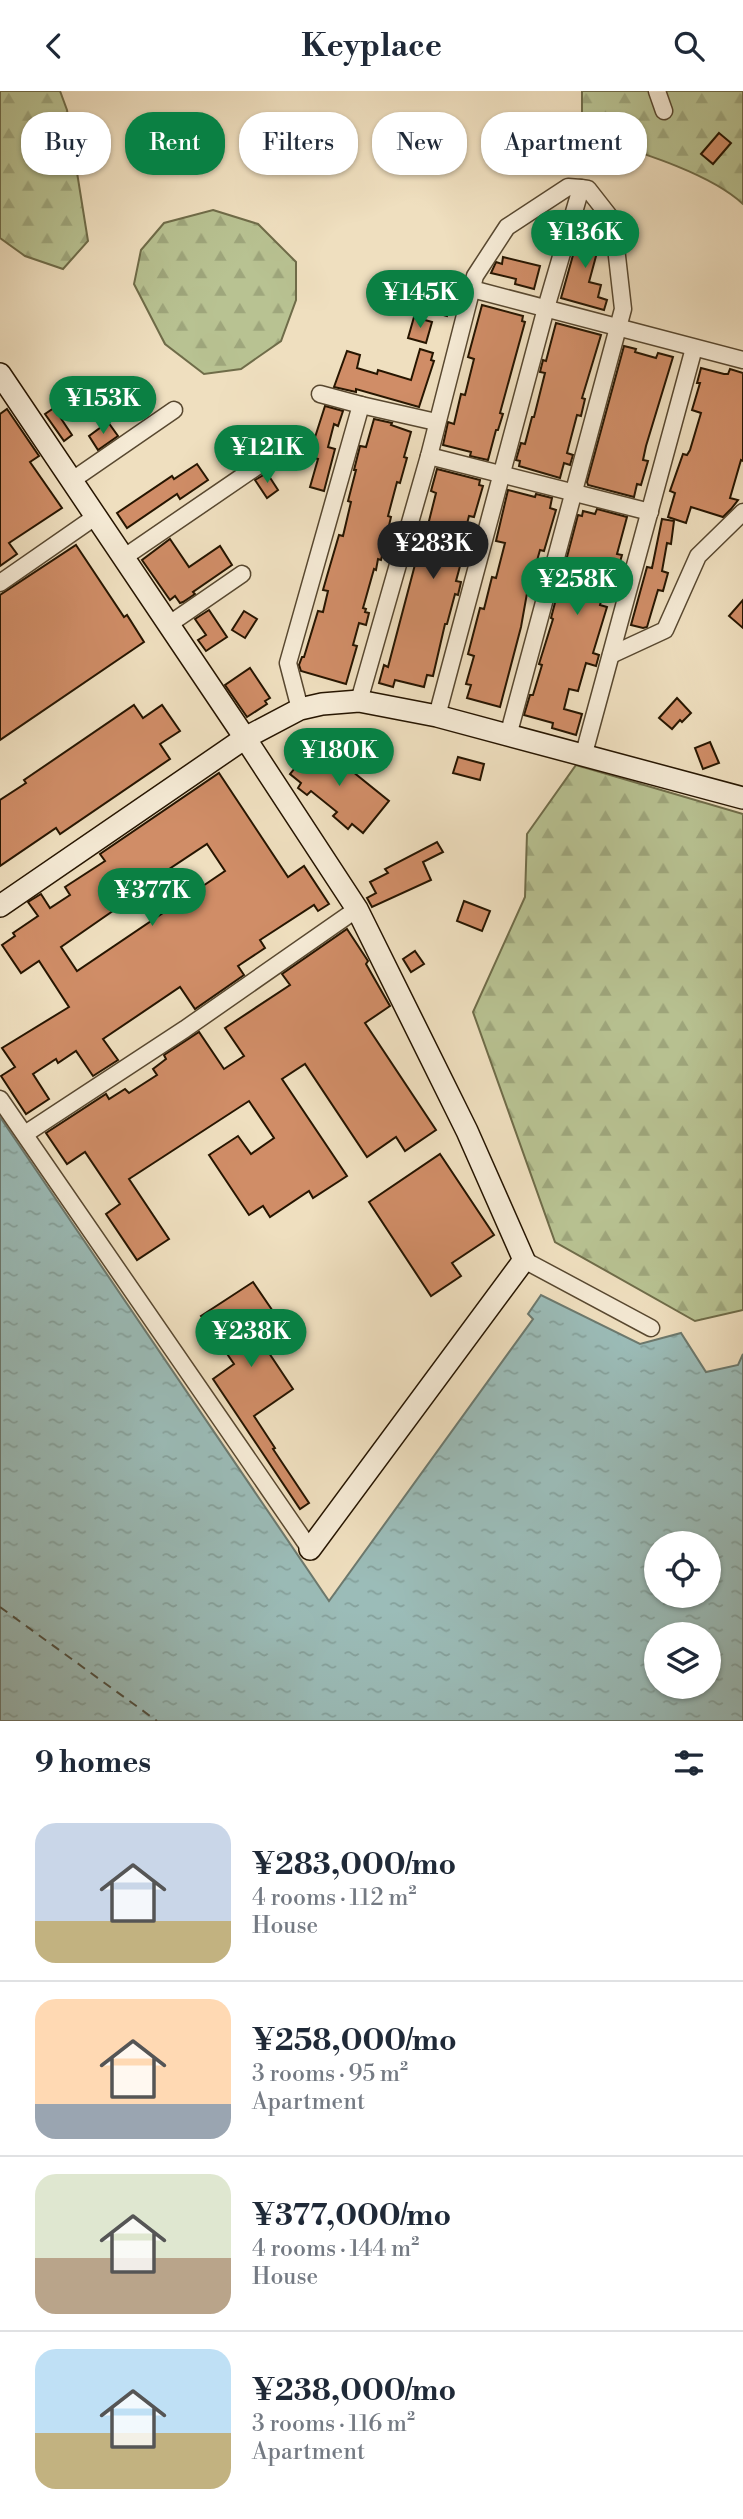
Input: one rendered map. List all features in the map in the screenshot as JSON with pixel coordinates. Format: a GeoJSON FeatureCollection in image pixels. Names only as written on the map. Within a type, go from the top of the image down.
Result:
{"type":"FeatureCollection","features":[{"type":"Feature","properties":{"kind":"street"},"geometry":{"type":"LineString","coordinates":[[657,91],[664,110]]}},
{"type":"Feature","properties":{"kind":"street"},"geometry":{"type":"LineString","coordinates":[[359,701],[429,456],[475,276],[507,227],[568,187],[588,189],[613,221],[623,309],[508,736]]}},
{"type":"Feature","properties":{"kind":"street"},"geometry":{"type":"LineString","coordinates":[[437,716],[546,308],[581,188]]}},
{"type":"Feature","properties":{"kind":"street"},"geometry":{"type":"LineString","coordinates":[[472,289],[743,360]]}},
{"type":"Feature","properties":{"kind":"street"},"geometry":{"type":"LineString","coordinates":[[583,757],[694,348]]}},
{"type":"Feature","properties":{"kind":"street"},"geometry":{"type":"LineString","coordinates":[[3,386],[246,738],[357,909],[467,1131],[524,1260],[651,1328]]}},
{"type":"Feature","properties":{"kind":"street"},"geometry":{"type":"LineString","coordinates":[[320,394],[436,422]]}},
{"type":"Feature","properties":{"kind":"street"},"geometry":{"type":"LineString","coordinates":[[300,709],[288,663],[361,405]]}},
{"type":"Feature","properties":{"kind":"street"},"geometry":{"type":"LineString","coordinates":[[71,481],[174,410]]}},
{"type":"Feature","properties":{"kind":"street"},"geometry":{"type":"LineString","coordinates":[[429,456],[650,512]]}},
{"type":"Feature","properties":{"kind":"street"},"geometry":{"type":"LineString","coordinates":[[123,558],[262,464]]}},
{"type":"Feature","properties":{"kind":"street"},"geometry":{"type":"LineString","coordinates":[[611,655],[665,631],[698,556],[743,512]]}},
{"type":"Feature","properties":{"kind":"street"},"geometry":{"type":"LineString","coordinates":[[0,583],[95,517]]}},
{"type":"Feature","properties":{"kind":"street"},"geometry":{"type":"LineString","coordinates":[[168,625],[242,574]]}},
{"type":"Feature","properties":{"kind":"street"},"geometry":{"type":"LineString","coordinates":[[0,907],[246,738],[300,709],[322,704],[359,701],[437,716],[743,798]]}},
{"type":"Feature","properties":{"kind":"street"},"geometry":{"type":"LineString","coordinates":[[25,1134],[185,1029],[357,909]]}},
{"type":"Feature","properties":{"kind":"street"},"geometry":{"type":"LineString","coordinates":[[0,1099],[310,1549],[524,1260]]}},
{"type":"Feature","properties":{"kind":"green space"},"geometry":{"type":"Polygon","coordinates":[[[0,91],[60,91],[67,112],[21,112],[21,175],[77,175],[88,241],[63,269],[25,256],[0,238],[0,91]]]}},
{"type":"Feature","properties":{"kind":"green space"},"geometry":{"type":"Polygon","coordinates":[[[582,91],[743,91],[743,204],[710,181],[647,155],[647,112],[582,112],[582,91]]]}},
{"type":"Feature","properties":{"kind":"green space"},"geometry":{"type":"Polygon","coordinates":[[[213,210],[258,224],[296,262],[296,300],[281,341],[241,369],[204,374],[165,344],[134,284],[141,250],[164,223],[213,210]]]}},
{"type":"Feature","properties":{"kind":"green space"},"geometry":{"type":"Polygon","coordinates":[[[576,765],[743,814],[743,1310],[695,1321],[555,1242],[473,1012],[525,897],[527,834],[576,765]]]}},
{"type":"Feature","properties":{"kind":"water"},"geometry":{"type":"Polygon","coordinates":[[[0,1117],[329,1601],[533,1319],[528,1314],[541,1295],[640,1344],[681,1333],[706,1372],[738,1365],[743,1354],[743,1721],[0,1721],[0,1117]]]}},
{"type":"Feature","properties":{"kind":"building"},"geometry":{"type":"Polygon","coordinates":[[[719,133],[731,143],[713,164],[701,154],[719,133]]]}},
{"type":"Feature","properties":{"kind":"building"},"geometry":{"type":"Polygon","coordinates":[[[582,223],[597,227],[596,231],[604,233],[589,282],[601,285],[598,297],[607,300],[604,310],[561,298],[582,223]]]}},
{"type":"Feature","properties":{"kind":"building"},"geometry":{"type":"Polygon","coordinates":[[[503,257],[540,266],[534,289],[515,284],[516,279],[491,273],[496,262],[502,264],[503,257]]]}},
{"type":"Feature","properties":{"kind":"building"},"geometry":{"type":"Polygon","coordinates":[[[444,289],[454,292],[447,316],[429,311],[435,292],[443,294],[444,289]]]}},
{"type":"Feature","properties":{"kind":"building"},"geometry":{"type":"Polygon","coordinates":[[[482,305],[523,316],[522,321],[525,322],[500,413],[503,414],[488,460],[470,456],[471,452],[443,445],[448,422],[454,424],[461,394],[465,395],[474,359],[468,357],[482,305]]]}},
{"type":"Feature","properties":{"kind":"building"},"geometry":{"type":"Polygon","coordinates":[[[414,317],[432,322],[426,343],[408,338],[414,317]]]}},
{"type":"Feature","properties":{"kind":"building"},"geometry":{"type":"Polygon","coordinates":[[[556,323],[601,335],[582,398],[585,399],[581,416],[577,415],[567,453],[573,455],[570,465],[564,463],[560,478],[519,466],[520,461],[516,460],[521,443],[525,444],[534,417],[545,373],[540,372],[543,360],[546,361],[556,323]]]}},
{"type":"Feature","properties":{"kind":"building"},"geometry":{"type":"Polygon","coordinates":[[[624,346],[656,358],[658,353],[673,357],[646,446],[643,460],[648,461],[641,485],[637,484],[634,497],[588,485],[587,482],[624,346]]]}},
{"type":"Feature","properties":{"kind":"building"},"geometry":{"type":"Polygon","coordinates":[[[420,349],[433,353],[431,360],[434,361],[419,407],[356,389],[356,392],[334,387],[347,351],[360,355],[357,368],[377,374],[378,370],[411,380],[420,349]]]}},
{"type":"Feature","properties":{"kind":"building"},"geometry":{"type":"Polygon","coordinates":[[[701,368],[724,374],[728,374],[730,369],[743,373],[743,461],[741,460],[730,498],[738,500],[731,509],[723,517],[691,507],[686,523],[668,517],[675,493],[670,491],[683,454],[687,455],[690,450],[701,413],[692,410],[700,383],[697,383],[701,368]]]}},
{"type":"Feature","properties":{"kind":"building"},"geometry":{"type":"Polygon","coordinates":[[[325,406],[343,411],[338,426],[334,424],[328,447],[335,449],[324,491],[310,487],[318,459],[309,456],[325,406]]]}},
{"type":"Feature","properties":{"kind":"building"},"geometry":{"type":"Polygon","coordinates":[[[54,408],[72,435],[64,441],[45,414],[54,408]]]}},
{"type":"Feature","properties":{"kind":"building"},"geometry":{"type":"Polygon","coordinates":[[[7,409],[39,456],[30,462],[62,508],[9,543],[17,554],[0,566],[0,414],[7,409]]]}},
{"type":"Feature","properties":{"kind":"building"},"geometry":{"type":"Polygon","coordinates":[[[374,419],[392,423],[391,425],[411,432],[404,457],[407,458],[388,516],[391,517],[381,560],[378,559],[376,570],[374,569],[363,608],[369,613],[366,625],[359,623],[353,645],[357,646],[346,684],[301,671],[299,665],[318,611],[323,612],[328,591],[323,590],[339,535],[343,536],[360,446],[366,447],[374,419]]]}},
{"type":"Feature","properties":{"kind":"building"},"geometry":{"type":"Polygon","coordinates":[[[108,422],[118,436],[98,450],[89,436],[108,422]]]}},
{"type":"Feature","properties":{"kind":"building"},"geometry":{"type":"Polygon","coordinates":[[[197,464],[208,480],[180,499],[177,494],[127,528],[117,513],[172,476],[174,479],[197,464]]]}},
{"type":"Feature","properties":{"kind":"building"},"geometry":{"type":"Polygon","coordinates":[[[437,469],[480,480],[479,485],[483,486],[474,517],[469,516],[462,543],[466,544],[456,581],[461,582],[445,624],[433,676],[427,675],[424,687],[395,680],[393,687],[379,683],[384,665],[388,667],[417,557],[420,557],[436,493],[431,491],[437,469]]]}},
{"type":"Feature","properties":{"kind":"building"},"geometry":{"type":"Polygon","coordinates":[[[267,473],[278,490],[267,498],[255,480],[267,473]]]}},
{"type":"Feature","properties":{"kind":"building"},"geometry":{"type":"Polygon","coordinates":[[[508,490],[552,498],[550,508],[556,510],[544,551],[540,550],[529,582],[521,627],[500,707],[467,698],[471,685],[466,684],[474,656],[468,654],[480,608],[484,609],[492,577],[496,578],[505,543],[496,541],[508,490]]]}},
{"type":"Feature","properties":{"kind":"building"},"geometry":{"type":"Polygon","coordinates":[[[597,509],[627,517],[617,554],[622,555],[617,572],[610,571],[600,605],[607,607],[593,653],[599,655],[596,666],[586,663],[578,691],[569,689],[564,709],[582,714],[576,735],[552,728],[553,723],[524,715],[542,665],[539,664],[553,619],[551,618],[578,515],[582,516],[583,511],[595,514],[597,509]]]}},
{"type":"Feature","properties":{"kind":"building"},"geometry":{"type":"Polygon","coordinates":[[[662,519],[674,521],[671,544],[667,543],[662,571],[668,573],[663,591],[658,590],[647,627],[643,628],[631,625],[647,567],[652,568],[662,519]]]}},
{"type":"Feature","properties":{"kind":"building"},"geometry":{"type":"Polygon","coordinates":[[[170,539],[189,567],[220,546],[232,565],[183,602],[180,603],[175,596],[170,600],[142,560],[170,539]]]}},
{"type":"Feature","properties":{"kind":"building"},"geometry":{"type":"Polygon","coordinates":[[[76,545],[144,642],[0,740],[0,595],[76,545]]]}},
{"type":"Feature","properties":{"kind":"building"},"geometry":{"type":"Polygon","coordinates":[[[743,600],[743,628],[729,616],[743,600]]]}},
{"type":"Feature","properties":{"kind":"building"},"geometry":{"type":"Polygon","coordinates":[[[209,610],[227,637],[206,651],[198,640],[206,635],[195,619],[209,610]]]}},
{"type":"Feature","properties":{"kind":"building"},"geometry":{"type":"Polygon","coordinates":[[[244,611],[257,619],[245,638],[232,630],[244,611]]]}},
{"type":"Feature","properties":{"kind":"building"},"geometry":{"type":"Polygon","coordinates":[[[250,668],[270,698],[265,701],[267,704],[247,717],[225,685],[250,668]]]}},
{"type":"Feature","properties":{"kind":"building"},"geometry":{"type":"Polygon","coordinates":[[[677,698],[691,713],[672,729],[659,718],[677,698]]]}},
{"type":"Feature","properties":{"kind":"building"},"geometry":{"type":"Polygon","coordinates":[[[134,705],[143,718],[162,705],[180,731],[160,744],[170,759],[60,834],[56,828],[0,866],[0,800],[26,783],[24,780],[134,705]]]}},
{"type":"Feature","properties":{"kind":"building"},"geometry":{"type":"Polygon","coordinates":[[[316,742],[389,801],[363,833],[352,824],[348,829],[333,816],[337,812],[311,791],[307,795],[298,788],[301,783],[290,774],[316,742]]]}},
{"type":"Feature","properties":{"kind":"building"},"geometry":{"type":"Polygon","coordinates":[[[710,742],[719,763],[703,769],[695,748],[710,742]]]}},
{"type":"Feature","properties":{"kind":"building"},"geometry":{"type":"Polygon","coordinates":[[[458,757],[484,764],[480,780],[453,773],[458,757]]]}},
{"type":"Feature","properties":{"kind":"building"},"geometry":{"type":"Polygon","coordinates":[[[219,773],[288,877],[304,866],[329,904],[318,911],[314,905],[260,940],[265,948],[238,966],[244,975],[195,1009],[180,987],[103,1039],[118,1060],[93,1076],[76,1051],[58,1063],[56,1059],[33,1074],[49,1099],[26,1114],[1,1076],[15,1067],[2,1048],[69,1007],[39,961],[21,973],[2,945],[15,936],[13,933],[38,916],[28,902],[41,894],[50,908],[70,895],[65,887],[105,861],[100,854],[219,773]],[[207,844],[118,903],[120,906],[61,947],[77,971],[225,871],[207,844]]]}},
{"type":"Feature","properties":{"kind":"building"},"geometry":{"type":"Polygon","coordinates":[[[437,842],[443,852],[423,862],[431,880],[372,907],[367,898],[376,893],[370,882],[388,873],[385,869],[437,842]]]}},
{"type":"Feature","properties":{"kind":"building"},"geometry":{"type":"Polygon","coordinates":[[[464,901],[490,911],[482,931],[457,921],[464,901]]]}},
{"type":"Feature","properties":{"kind":"building"},"geometry":{"type":"Polygon","coordinates":[[[347,929],[368,961],[366,964],[390,1006],[365,1023],[436,1130],[405,1151],[396,1137],[367,1157],[305,1064],[282,1079],[347,1176],[313,1198],[309,1191],[270,1217],[263,1206],[249,1215],[209,1155],[238,1136],[251,1154],[274,1138],[249,1101],[129,1179],[169,1239],[137,1260],[106,1214],[120,1204],[85,1152],[67,1164],[46,1133],[106,1094],[109,1099],[125,1089],[129,1093],[157,1075],[153,1069],[166,1059],[164,1055],[199,1032],[224,1069],[244,1056],[225,1028],[290,985],[282,974],[347,929]]]}},
{"type":"Feature","properties":{"kind":"building"},"geometry":{"type":"Polygon","coordinates":[[[415,951],[424,964],[411,972],[403,959],[415,951]]]}},
{"type":"Feature","properties":{"kind":"building"},"geometry":{"type":"Polygon","coordinates":[[[440,1154],[494,1235],[452,1263],[461,1276],[431,1296],[369,1202],[440,1154]]]}},
{"type":"Feature","properties":{"kind":"building"},"geometry":{"type":"Polygon","coordinates":[[[253,1282],[281,1323],[259,1338],[293,1389],[254,1416],[309,1503],[300,1509],[213,1379],[234,1364],[201,1316],[253,1282]]]}},
{"type":"Feature","properties":{"kind":"ferry route"},"geometry":{"type":"LineString","coordinates":[[0,1607],[157,1721]]}}]}
